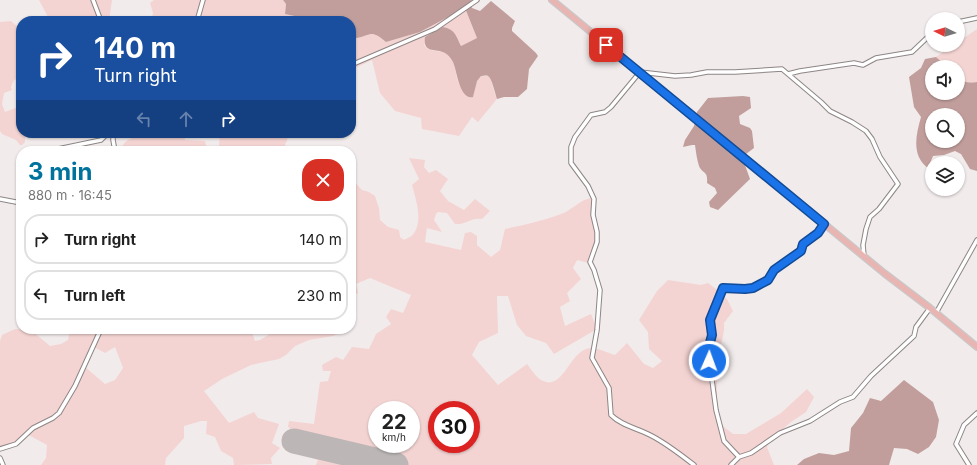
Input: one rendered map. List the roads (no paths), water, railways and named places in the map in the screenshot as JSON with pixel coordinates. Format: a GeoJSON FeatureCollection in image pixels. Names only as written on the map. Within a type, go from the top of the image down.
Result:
{"type":"FeatureCollection","features":[{"type":"Feature","properties":{"kind":"main road"},"geometry":{"type":"LineString","coordinates":[[552,0],[824,224],[977,347]]}},
{"type":"Feature","properties":{"kind":"street"},"geometry":{"type":"LineString","coordinates":[[93,0],[99,16]]}},
{"type":"Feature","properties":{"kind":"street"},"geometry":{"type":"LineString","coordinates":[[198,16],[202,0]]}},
{"type":"Feature","properties":{"kind":"street"},"geometry":{"type":"LineString","coordinates":[[356,63],[435,29],[477,0]]}},
{"type":"Feature","properties":{"kind":"street"},"geometry":{"type":"LineString","coordinates":[[965,21],[977,18]]}},
{"type":"Feature","properties":{"kind":"street"},"geometry":{"type":"LineString","coordinates":[[788,74],[854,63],[863,65],[876,58],[912,52],[925,40]]}},
{"type":"Feature","properties":{"kind":"street"},"geometry":{"type":"LineString","coordinates":[[694,465],[669,445],[649,434],[618,422],[611,415],[609,388],[592,358],[597,330],[600,290],[590,262],[597,242],[597,232],[593,215],[594,199],[588,186],[571,163],[570,147],[575,136],[591,115],[605,112],[612,107],[640,72],[675,76],[707,72],[782,69],[830,111],[866,131],[872,139],[880,157],[898,184],[879,209],[870,217],[863,245],[864,256]]}},
{"type":"Feature","properties":{"kind":"street"},"geometry":{"type":"LineString","coordinates":[[72,146],[101,140],[103,138]]}},
{"type":"Feature","properties":{"kind":"street"},"geometry":{"type":"LineString","coordinates":[[0,199],[16,202]]}},
{"type":"Feature","properties":{"kind":"street"},"geometry":{"type":"LineString","coordinates":[[739,457],[724,440],[716,410],[708,350],[712,335],[710,320],[723,288],[753,288],[768,280],[774,270],[801,251],[803,244],[818,233],[824,224]]}},
{"type":"Feature","properties":{"kind":"street"},"geometry":{"type":"LineString","coordinates":[[936,313],[977,240]]}},
{"type":"Feature","properties":{"kind":"street"},"geometry":{"type":"LineString","coordinates":[[731,465],[739,457],[751,454],[780,433],[810,421],[840,402],[853,397],[871,376],[914,336],[916,328],[930,308]]}},
{"type":"Feature","properties":{"kind":"street"},"geometry":{"type":"LineString","coordinates":[[0,449],[16,444],[33,428],[53,418],[59,413],[75,386],[99,334]]}},
{"type":"Feature","properties":{"kind":"street"},"geometry":{"type":"LineString","coordinates":[[969,465],[956,444],[964,425],[977,413]]}},
{"type":"Feature","properties":{"kind":"street"},"geometry":{"type":"LineString","coordinates":[[0,458],[3,465]]}}]}
